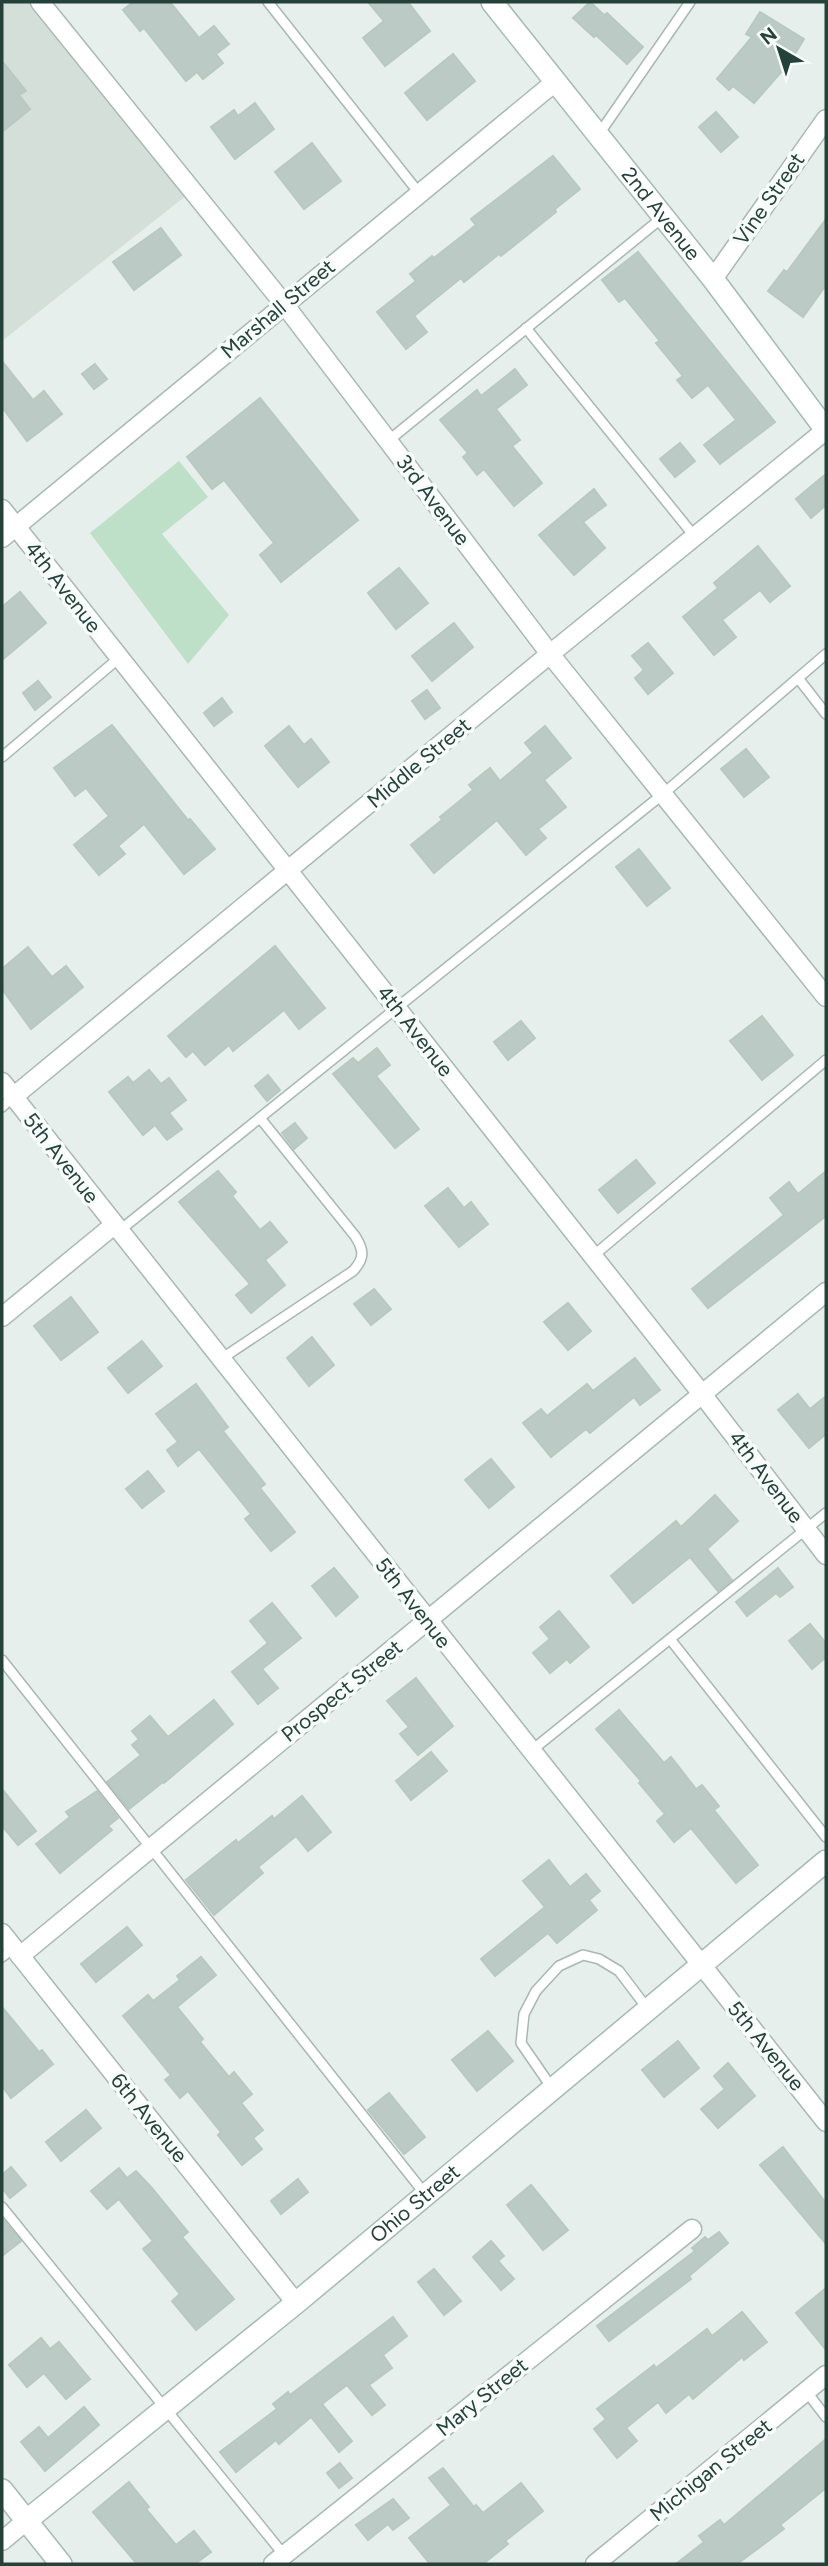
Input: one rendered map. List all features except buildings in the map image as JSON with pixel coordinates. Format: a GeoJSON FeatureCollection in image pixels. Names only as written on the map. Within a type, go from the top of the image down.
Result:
{"type":"FeatureCollection","features":[{"type":"Feature","properties":{"kind":"street","name":"3rd Avenue"},"geometry":{"type":"LineString","coordinates":[[42,2],[284,304],[550,654],[826,997]]}},
{"type":"Feature","properties":{"kind":"street","name":"2nd Avenue"},"geometry":{"type":"LineString","coordinates":[[492,2],[713,279],[826,430]]}},
{"type":"Feature","properties":{"kind":"street","name":"Marshall Street"},"geometry":{"type":"LineString","coordinates":[[9,532],[555,82]]}},
{"type":"Feature","properties":{"kind":"street","name":"Vine Street"},"geometry":{"type":"LineString","coordinates":[[713,279],[826,119]]}},
{"type":"Feature","properties":{"kind":"street","name":"Middle Street"},"geometry":{"type":"LineString","coordinates":[[8,1102],[550,654],[826,430]]}},
{"type":"Feature","properties":{"kind":"street","name":"4th Avenue"},"geometry":{"type":"LineString","coordinates":[[2,509],[9,532],[119,658],[702,1394],[826,1555]]}},
{"type":"Feature","properties":{"kind":"street","name":"5th Avenue"},"geometry":{"type":"LineString","coordinates":[[2,1083],[8,1102],[116,1228],[826,2122]]}},
{"type":"Feature","properties":{"kind":"street"},"geometry":{"type":"LineString","coordinates":[[2,1317],[116,1228]]}},
{"type":"Feature","properties":{"kind":"street","name":"Prospect Street"},"geometry":{"type":"LineString","coordinates":[[12,1954],[150,1849],[826,1292]]}},
{"type":"Feature","properties":{"kind":"street","name":"Ohio Street"},"geometry":{"type":"LineString","coordinates":[[2,2541],[164,2407],[296,2303],[826,1861]]}},
{"type":"Feature","properties":{"kind":"street","name":"6th Avenue"},"geometry":{"type":"LineString","coordinates":[[2,1933],[12,1954],[296,2303]]}},
{"type":"Feature","properties":{"kind":"street","name":"Mary Street"},"geometry":{"type":"LineString","coordinates":[[279,2560],[692,2229]]}},
{"type":"Feature","properties":{"kind":"street","name":"Michigan Street"},"geometry":{"type":"LineString","coordinates":[[595,2564],[826,2375]]}},
{"type":"Feature","properties":{"kind":"street"},"geometry":{"type":"LineString","coordinates":[[2,2490],[61,2564]]}},
{"type":"Feature","properties":{"kind":"lane"},"geometry":{"type":"LineString","coordinates":[[268,2],[419,193]]}},
{"type":"Feature","properties":{"kind":"lane"},"geometry":{"type":"LineString","coordinates":[[598,136],[690,2]]}},
{"type":"Feature","properties":{"kind":"lane"},"geometry":{"type":"LineString","coordinates":[[388,441],[663,217]]}},
{"type":"Feature","properties":{"kind":"lane"},"geometry":{"type":"LineString","coordinates":[[526,328],[695,537]]}},
{"type":"Feature","properties":{"kind":"lane"},"geometry":{"type":"LineString","coordinates":[[116,1228],[260,1118],[663,794],[826,654]]}},
{"type":"Feature","properties":{"kind":"lane"},"geometry":{"type":"LineString","coordinates":[[2,757],[119,658]]}},
{"type":"Feature","properties":{"kind":"lane"},"geometry":{"type":"LineString","coordinates":[[798,678],[826,714]]}},
{"type":"Feature","properties":{"kind":"lane"},"geometry":{"type":"LineString","coordinates":[[593,1256],[826,1060]]}},
{"type":"Feature","properties":{"kind":"lane"},"geometry":{"type":"LineString","coordinates":[[220,1359],[354,1272],[363,1253],[355,1236],[260,1118]]}},
{"type":"Feature","properties":{"kind":"lane"},"geometry":{"type":"LineString","coordinates":[[531,1751],[826,1513]]}},
{"type":"Feature","properties":{"kind":"lane"},"geometry":{"type":"LineString","coordinates":[[670,1639],[826,1837]]}},
{"type":"Feature","properties":{"kind":"lane"},"geometry":{"type":"LineString","coordinates":[[2,1660],[425,2194]]}},
{"type":"Feature","properties":{"kind":"lane"},"geometry":{"type":"LineString","coordinates":[[552,2088],[521,2043],[524,2014],[536,1991],[559,1966],[583,1955],[599,1959],[620,1971],[648,2008]]}},
{"type":"Feature","properties":{"kind":"lane"},"geometry":{"type":"LineString","coordinates":[[2,2207],[164,2407],[279,2560]]}},
{"type":"Feature","properties":{"kind":"lane"},"geometry":{"type":"LineString","coordinates":[[806,2391],[826,2417]]}},
{"type":"Feature","properties":{"kind":"shaded area"},"geometry":{"type":"Polygon","coordinates":[[[2,2],[40,2],[192,191],[2,341],[2,2]]]}},
{"type":"Feature","properties":{"kind":"green space"},"geometry":{"type":"Polygon","coordinates":[[[179,461],[208,497],[162,534],[229,615],[188,664],[90,533],[179,461]]]}}]}
